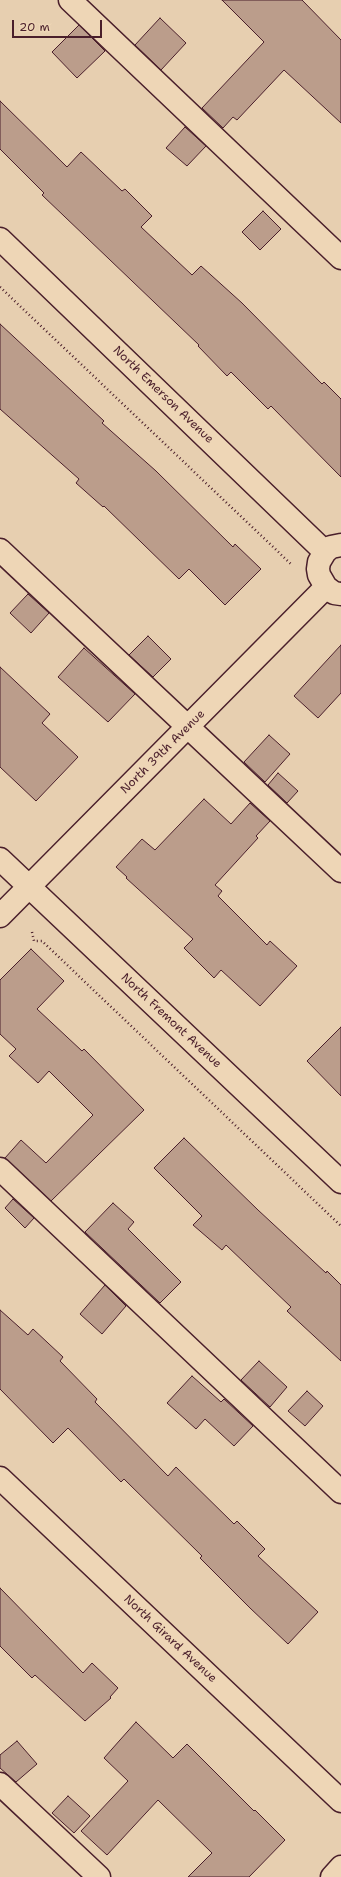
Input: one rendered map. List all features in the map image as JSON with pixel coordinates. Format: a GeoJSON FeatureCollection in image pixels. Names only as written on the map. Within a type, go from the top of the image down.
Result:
{"type":"FeatureCollection","features":[{"type":"Feature","properties":{"kind":"street"},"geometry":{"type":"LineString","coordinates":[[70,0],[341,258]]}},
{"type":"Feature","properties":{"kind":"street","name":"North Emerson Avenue"},"geometry":{"type":"LineString","coordinates":[[0,239],[333,548]]}},
{"type":"Feature","properties":{"kind":"street"},"geometry":{"type":"LineString","coordinates":[[333,548],[319,562],[318,568],[319,575],[333,591]]}},
{"type":"Feature","properties":{"kind":"street"},"geometry":{"type":"LineString","coordinates":[[0,550],[341,871]]}},
{"type":"Feature","properties":{"kind":"street","name":"North 39th Avenue"},"geometry":{"type":"LineString","coordinates":[[0,916],[188,727],[333,591]]}},
{"type":"Feature","properties":{"kind":"street","name":"North Fremont Avenue"},"geometry":{"type":"LineString","coordinates":[[0,860],[341,1182]]}},
{"type":"Feature","properties":{"kind":"street"},"geometry":{"type":"LineString","coordinates":[[0,1169],[341,1492]]}},
{"type":"Feature","properties":{"kind":"street","name":"North Girard Avenue"},"geometry":{"type":"LineString","coordinates":[[0,1478],[341,1801]]}},
{"type":"Feature","properties":{"kind":"street"},"geometry":{"type":"LineString","coordinates":[[0,1784],[99,1877]]}},
{"type":"Feature","properties":{"kind":"street"},"geometry":{"type":"LineString","coordinates":[[332,1877],[341,1867]]}},
{"type":"Feature","properties":{"kind":"path"},"geometry":{"type":"LineString","coordinates":[[0,287],[297,571]]}},
{"type":"Feature","properties":{"kind":"path"},"geometry":{"type":"LineString","coordinates":[[32,932],[34,941],[42,941],[341,1226]]}},
{"type":"Feature","properties":{"kind":"building"},"geometry":{"type":"Polygon","coordinates":[[[222,0],[302,0],[341,40],[341,123],[284,70],[237,120],[233,117],[223,128],[202,108],[264,42],[222,0]]]}},
{"type":"Feature","properties":{"kind":"building"},"geometry":{"type":"Polygon","coordinates":[[[160,18],[186,43],[161,70],[135,45],[160,18]]]}},
{"type":"Feature","properties":{"kind":"building"},"geometry":{"type":"Polygon","coordinates":[[[79,25],[105,51],[77,78],[52,52],[79,25]]]}},
{"type":"Feature","properties":{"kind":"building"},"geometry":{"type":"Polygon","coordinates":[[[0,101],[67,167],[81,152],[122,191],[125,189],[152,216],[141,227],[192,275],[201,266],[242,303],[322,384],[324,382],[341,399],[341,477],[271,406],[268,409],[231,372],[227,376],[198,346],[199,345],[42,195],[44,193],[0,149],[0,101]]]}},
{"type":"Feature","properties":{"kind":"building"},"geometry":{"type":"Polygon","coordinates":[[[185,127],[206,146],[187,166],[166,148],[185,127]]]}},
{"type":"Feature","properties":{"kind":"building"},"geometry":{"type":"Polygon","coordinates":[[[263,211],[281,229],[260,250],[242,232],[263,211]]]}},
{"type":"Feature","properties":{"kind":"building"},"geometry":{"type":"Polygon","coordinates":[[[0,324],[104,421],[102,423],[156,471],[233,547],[235,544],[261,569],[225,605],[189,569],[179,579],[104,506],[103,507],[76,483],[79,479],[0,409],[0,324]]]}},
{"type":"Feature","properties":{"kind":"building"},"geometry":{"type":"Polygon","coordinates":[[[28,594],[49,613],[31,633],[10,613],[28,594]]]}},
{"type":"Feature","properties":{"kind":"building"},"geometry":{"type":"Polygon","coordinates":[[[148,636],[171,659],[153,677],[129,655],[148,636]]]}},
{"type":"Feature","properties":{"kind":"building"},"geometry":{"type":"Polygon","coordinates":[[[341,645],[341,693],[318,718],[294,696],[341,645]]]}},
{"type":"Feature","properties":{"kind":"building"},"geometry":{"type":"Polygon","coordinates":[[[84,648],[135,694],[108,722],[58,677],[84,648]]]}},
{"type":"Feature","properties":{"kind":"building"},"geometry":{"type":"Polygon","coordinates":[[[0,667],[50,714],[42,723],[78,757],[36,801],[0,767],[0,667]]]}},
{"type":"Feature","properties":{"kind":"building"},"geometry":{"type":"Polygon","coordinates":[[[269,735],[290,754],[265,782],[244,762],[269,735]]]}},
{"type":"Feature","properties":{"kind":"building"},"geometry":{"type":"Polygon","coordinates":[[[278,773],[298,791],[287,803],[268,785],[278,773]]]}},
{"type":"Feature","properties":{"kind":"building"},"geometry":{"type":"Polygon","coordinates":[[[204,799],[231,824],[250,803],[270,821],[256,836],[258,838],[215,885],[222,891],[218,896],[267,945],[270,941],[297,966],[260,1006],[221,970],[214,978],[184,948],[193,939],[126,878],[127,877],[116,867],[142,839],[155,850],[204,799]]]}},
{"type":"Feature","properties":{"kind":"building"},"geometry":{"type":"Polygon","coordinates":[[[31,949],[64,981],[37,1009],[82,1051],[84,1049],[144,1110],[51,1201],[5,1158],[21,1140],[46,1163],[93,1115],[49,1071],[38,1083],[9,1056],[16,1049],[0,1034],[0,980],[31,949]]]}},
{"type":"Feature","properties":{"kind":"building"},"geometry":{"type":"Polygon","coordinates":[[[341,1027],[341,1096],[307,1061],[341,1027]]]}},
{"type":"Feature","properties":{"kind":"building"},"geometry":{"type":"Polygon","coordinates":[[[184,1138],[258,1210],[341,1285],[341,1361],[287,1311],[291,1307],[226,1245],[222,1250],[193,1225],[202,1216],[154,1168],[184,1138]]]}},
{"type":"Feature","properties":{"kind":"building"},"geometry":{"type":"Polygon","coordinates":[[[13,1199],[34,1218],[25,1228],[5,1208],[13,1199]]]}},
{"type":"Feature","properties":{"kind":"building"},"geometry":{"type":"Polygon","coordinates":[[[113,1203],[134,1222],[128,1229],[181,1282],[160,1303],[85,1232],[113,1203]]]}},
{"type":"Feature","properties":{"kind":"building"},"geometry":{"type":"Polygon","coordinates":[[[105,1285],[126,1306],[102,1334],[80,1314],[105,1285]]]}},
{"type":"Feature","properties":{"kind":"building"},"geometry":{"type":"Polygon","coordinates":[[[0,1310],[28,1335],[33,1329],[63,1357],[60,1361],[97,1399],[95,1402],[168,1476],[176,1467],[234,1524],[237,1521],[265,1549],[258,1556],[318,1612],[288,1644],[200,1558],[202,1556],[124,1479],[121,1482],[68,1428],[53,1443],[0,1389],[0,1310]]]}},
{"type":"Feature","properties":{"kind":"building"},"geometry":{"type":"Polygon","coordinates":[[[259,1361],[287,1387],[270,1407],[241,1380],[259,1361]]]}},
{"type":"Feature","properties":{"kind":"building"},"geometry":{"type":"Polygon","coordinates":[[[192,1376],[221,1402],[224,1399],[253,1426],[234,1446],[205,1419],[196,1429],[167,1403],[192,1376]]]}},
{"type":"Feature","properties":{"kind":"building"},"geometry":{"type":"Polygon","coordinates":[[[307,1391],[323,1406],[305,1426],[288,1411],[307,1391]]]}},
{"type":"Feature","properties":{"kind":"building"},"geometry":{"type":"Polygon","coordinates":[[[0,1588],[83,1673],[92,1663],[118,1688],[110,1697],[111,1698],[85,1721],[35,1675],[32,1678],[0,1646],[0,1588]]]}},
{"type":"Feature","properties":{"kind":"building"},"geometry":{"type":"Polygon","coordinates":[[[136,1722],[173,1758],[187,1744],[285,1840],[249,1877],[188,1877],[212,1853],[158,1800],[107,1855],[81,1831],[128,1781],[104,1758],[136,1722]]]}},
{"type":"Feature","properties":{"kind":"building"},"geometry":{"type":"Polygon","coordinates":[[[17,1741],[37,1764],[16,1782],[0,1768],[0,1755],[17,1741]]]}},
{"type":"Feature","properties":{"kind":"building"},"geometry":{"type":"Polygon","coordinates":[[[68,1796],[90,1816],[74,1833],[52,1813],[68,1796]]]}}]}
